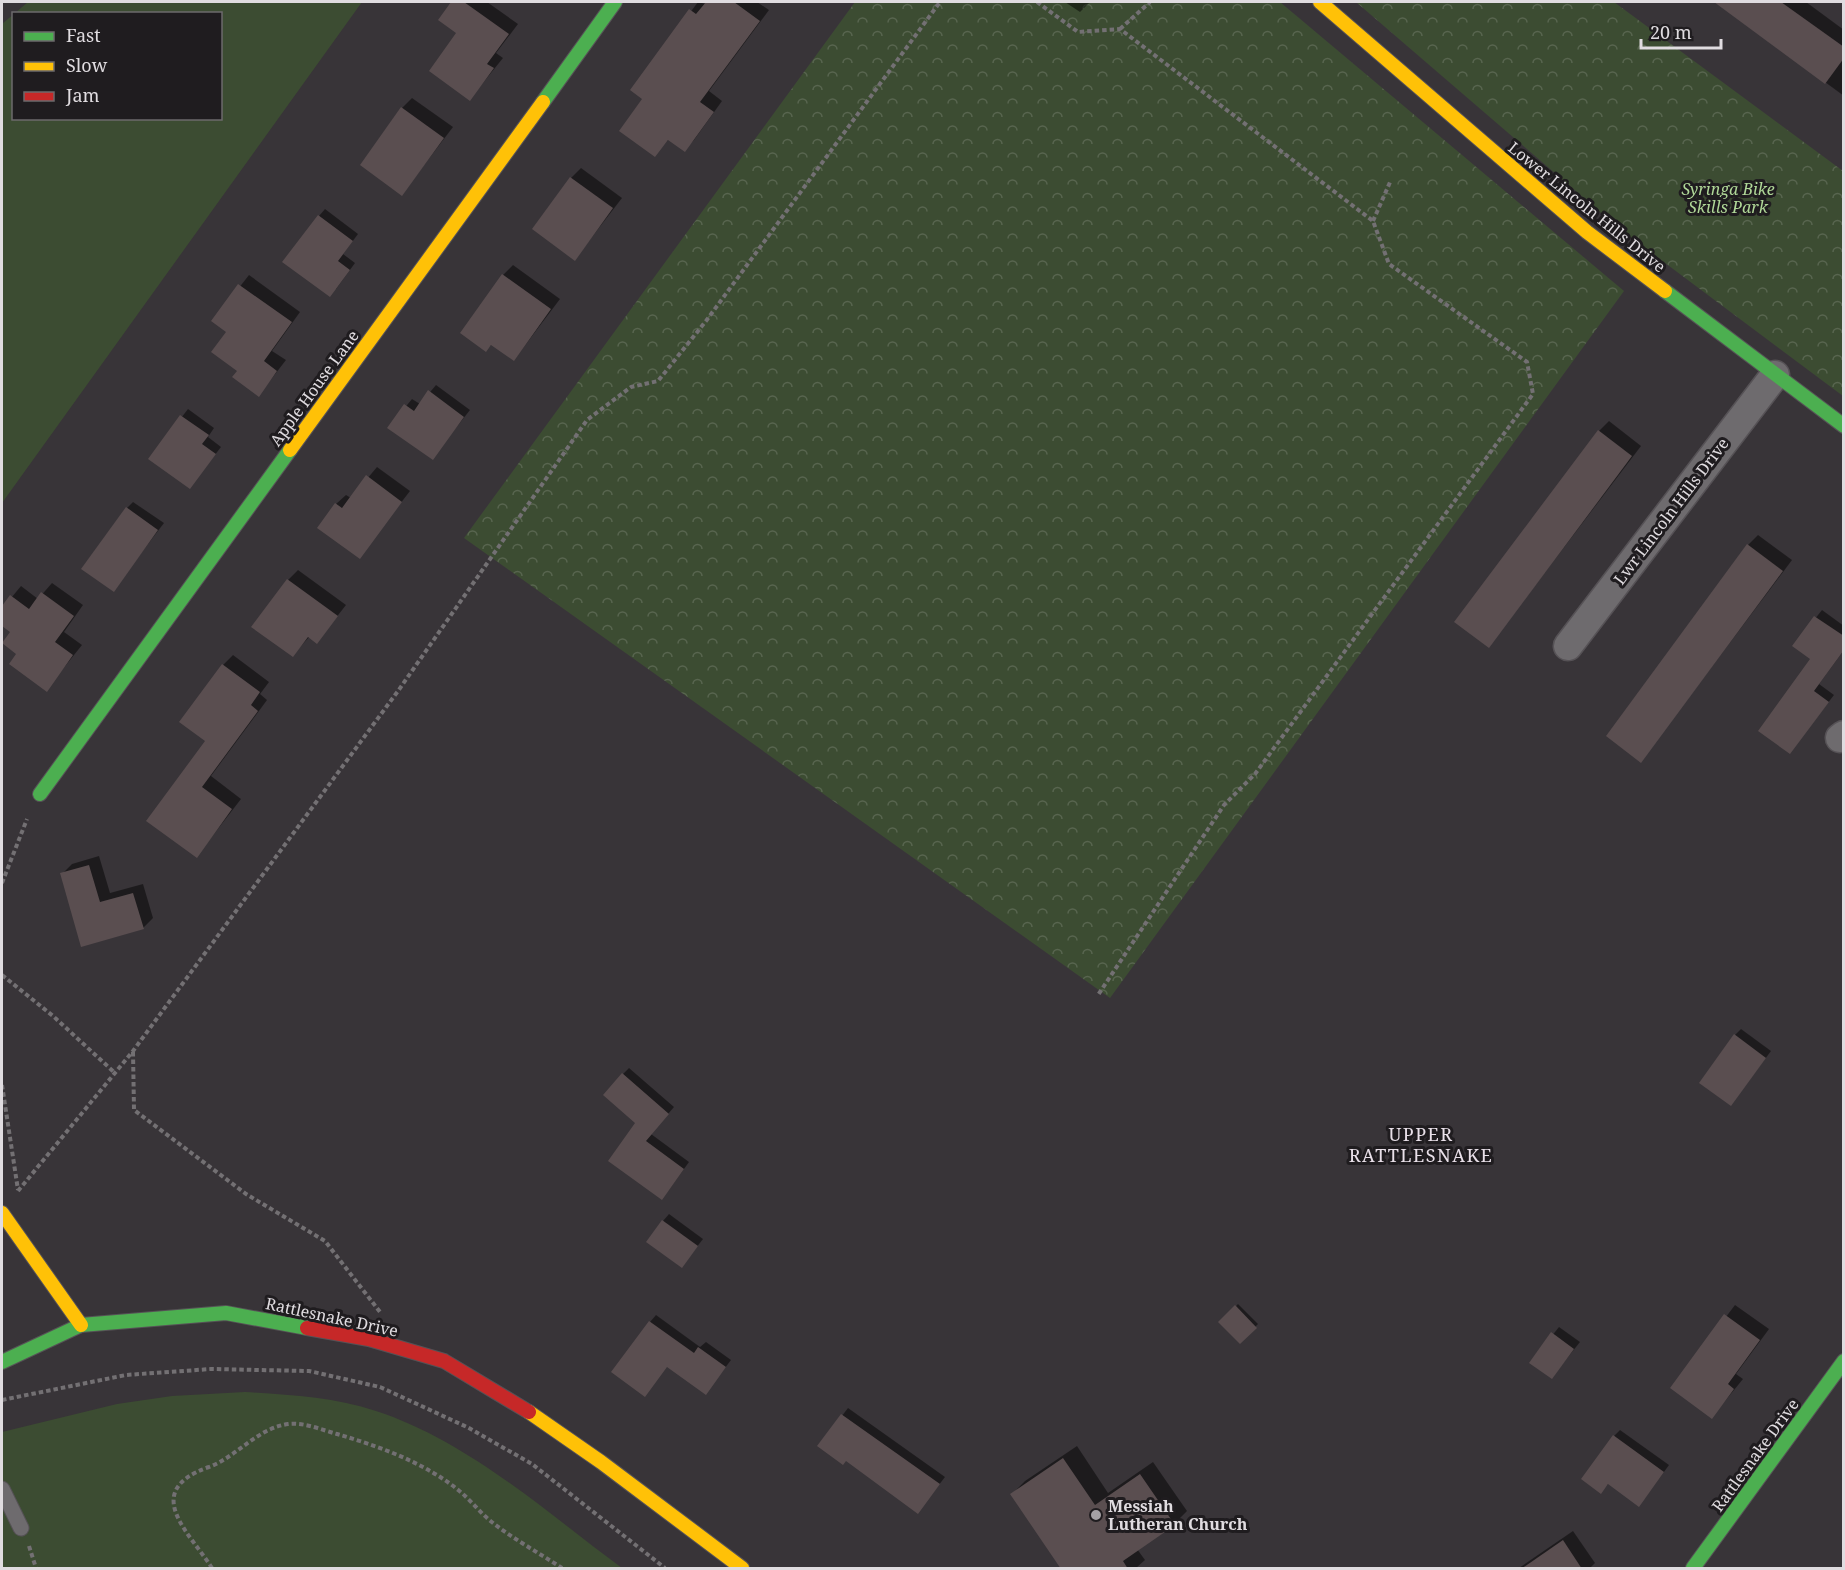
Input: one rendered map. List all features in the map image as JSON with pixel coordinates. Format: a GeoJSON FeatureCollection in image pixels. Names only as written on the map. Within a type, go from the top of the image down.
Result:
{"type":"FeatureCollection","features":[{"type":"Feature","properties":{"kind":"street","name":"Apple House Lane"},"geometry":{"type":"LineString","coordinates":[[40,794],[615,2]]}},
{"type":"Feature","properties":{"kind":"street","name":"Lower Lincoln Hills Drive"},"geometry":{"type":"LineString","coordinates":[[1320,2],[1587,232],[1844,426]]}},
{"type":"Feature","properties":{"kind":"street","name":"Lwr Lincoln Hills Drive"},"geometry":{"type":"LineString","coordinates":[[1568,646],[1775,375]]}},
{"type":"Feature","properties":{"kind":"street"},"geometry":{"type":"LineString","coordinates":[[2,1213],[81,1325]]}},
{"type":"Feature","properties":{"kind":"street","name":"Rattlesnake Drive"},"geometry":{"type":"LineString","coordinates":[[2,1362],[81,1325],[226,1313],[369,1339],[444,1361],[503,1394],[601,1462],[742,1569]]}},
{"type":"Feature","properties":{"kind":"street","name":"Rattlesnake Drive"},"geometry":{"type":"LineString","coordinates":[[1693,1569],[1844,1360]]}},
{"type":"Feature","properties":{"kind":"lane"},"geometry":{"type":"LineString","coordinates":[[2,1489],[21,1528]]}},
{"type":"Feature","properties":{"kind":"path"},"geometry":{"type":"LineString","coordinates":[[2,1085],[18,1191],[133,1051],[398,691],[587,420],[631,387],[658,381],[706,321],[940,2]]}},
{"type":"Feature","properties":{"kind":"path"},"geometry":{"type":"LineString","coordinates":[[1037,2],[1078,32],[1120,29],[1150,2]]}},
{"type":"Feature","properties":{"kind":"path"},"geometry":{"type":"LineString","coordinates":[[1098,995],[1224,805],[1255,774],[1533,394],[1527,362],[1389,264],[1374,221],[1120,29]]}},
{"type":"Feature","properties":{"kind":"path"},"geometry":{"type":"LineString","coordinates":[[1374,221],[1390,180]]}},
{"type":"Feature","properties":{"kind":"path"},"geometry":{"type":"LineString","coordinates":[[2,882],[19,833],[40,794]]}},
{"type":"Feature","properties":{"kind":"path"},"geometry":{"type":"LineString","coordinates":[[2,975],[53,1016],[115,1073]]}},
{"type":"Feature","properties":{"kind":"path"},"geometry":{"type":"LineString","coordinates":[[133,1051],[134,1110],[246,1194],[325,1241],[382,1314]]}},
{"type":"Feature","properties":{"kind":"path"},"geometry":{"type":"LineString","coordinates":[[2,1400],[126,1375],[211,1369],[309,1371],[380,1387],[467,1427],[532,1464],[665,1569]]}},
{"type":"Feature","properties":{"kind":"path"},"geometry":{"type":"LineString","coordinates":[[212,1569],[178,1522],[173,1501],[175,1492],[190,1476],[227,1459],[257,1436],[269,1429],[290,1424],[348,1437],[415,1464],[446,1481],[490,1521],[562,1569]]}},
{"type":"Feature","properties":{"kind":"green space"},"geometry":{"type":"Polygon","coordinates":[[[28,2],[362,2],[2,503],[2,24],[12,16],[12,120],[222,120],[222,12],[16,12],[28,2]]]}},
{"type":"Feature","properties":{"kind":"green space"},"geometry":{"type":"Polygon","coordinates":[[[855,2],[1280,2],[1624,291],[1110,998],[464,538],[855,2]]]}},
{"type":"Feature","properties":{"kind":"green space","name":"Syringa Bike Skills Park"},"geometry":{"type":"Polygon","coordinates":[[[1356,2],[1614,2],[1843,171],[1843,396],[1621,230],[1356,2]]]}},
{"type":"Feature","properties":{"kind":"green space"},"geometry":{"type":"Polygon","coordinates":[[[245,1392],[311,1397],[360,1406],[410,1424],[443,1440],[505,1480],[622,1568],[2,1568],[2,1432],[117,1404],[172,1396],[245,1392]]]}},
{"type":"Feature","properties":{"kind":"building"},"geometry":{"type":"Polygon","coordinates":[[[451,2],[464,2],[509,34],[487,64],[494,68],[470,101],[429,71],[456,33],[438,20],[451,2]]]}},
{"type":"Feature","properties":{"kind":"building"},"geometry":{"type":"Polygon","coordinates":[[[706,2],[734,2],[760,21],[700,102],[714,112],[685,152],[668,140],[655,157],[619,131],[642,99],[630,90],[689,9],[696,14],[706,2]]]}},
{"type":"Feature","properties":{"kind":"building"},"geometry":{"type":"Polygon","coordinates":[[[1714,2],[1781,2],[1844,47],[1844,58],[1825,84],[1714,2]]]}},
{"type":"Feature","properties":{"kind":"building"},"geometry":{"type":"Polygon","coordinates":[[[401,107],[444,138],[402,196],[360,165],[401,107]]]}},
{"type":"Feature","properties":{"kind":"building"},"geometry":{"type":"Polygon","coordinates":[[[570,177],[613,208],[575,261],[532,229],[570,177]]]}},
{"type":"Feature","properties":{"kind":"building"},"geometry":{"type":"Polygon","coordinates":[[[318,215],[353,241],[338,261],[350,270],[330,297],[282,262],[318,215]]]}},
{"type":"Feature","properties":{"kind":"building"},"geometry":{"type":"Polygon","coordinates":[[[502,274],[551,309],[514,361],[491,345],[486,352],[460,333],[502,274]]]}},
{"type":"Feature","properties":{"kind":"building"},"geometry":{"type":"Polygon","coordinates":[[[238,284],[292,322],[264,361],[277,371],[259,397],[232,377],[237,371],[211,352],[226,332],[211,321],[238,284]]]}},
{"type":"Feature","properties":{"kind":"building"},"geometry":{"type":"Polygon","coordinates":[[[428,390],[464,417],[433,460],[387,428],[404,404],[414,411],[428,390]]]}},
{"type":"Feature","properties":{"kind":"building"},"geometry":{"type":"Polygon","coordinates":[[[180,415],[209,435],[202,444],[216,454],[190,489],[148,459],[180,415]]]}},
{"type":"Feature","properties":{"kind":"building"},"geometry":{"type":"Polygon","coordinates":[[[1598,430],[1632,456],[1489,648],[1454,622],[1598,430]]]}},
{"type":"Feature","properties":{"kind":"building"},"geometry":{"type":"Polygon","coordinates":[[[366,475],[402,502],[360,559],[317,528],[335,503],[342,508],[366,475]]]}},
{"type":"Feature","properties":{"kind":"building"},"geometry":{"type":"Polygon","coordinates":[[[126,507],[158,530],[114,592],[81,569],[126,507]]]}},
{"type":"Feature","properties":{"kind":"building"},"geometry":{"type":"Polygon","coordinates":[[[1747,544],[1783,571],[1641,763],[1606,736],[1747,544]]]}},
{"type":"Feature","properties":{"kind":"building"},"geometry":{"type":"Polygon","coordinates":[[[287,579],[338,616],[317,644],[308,637],[293,657],[251,627],[287,579]]]}},
{"type":"Feature","properties":{"kind":"building"},"geometry":{"type":"Polygon","coordinates":[[[41,592],[74,616],[55,642],[73,655],[47,692],[9,664],[16,654],[2,643],[10,632],[2,626],[2,606],[10,595],[29,609],[41,592]]]}},
{"type":"Feature","properties":{"kind":"building"},"geometry":{"type":"Polygon","coordinates":[[[1814,616],[1844,636],[1844,650],[1814,691],[1829,702],[1790,754],[1758,731],[1810,659],[1792,646],[1814,616]]]}},
{"type":"Feature","properties":{"kind":"building"},"geometry":{"type":"Polygon","coordinates":[[[222,664],[260,692],[251,705],[258,711],[202,787],[232,809],[197,858],[146,821],[205,741],[179,722],[222,664]]]}},
{"type":"Feature","properties":{"kind":"building"},"geometry":{"type":"Polygon","coordinates":[[[89,865],[100,902],[133,893],[144,929],[81,947],[60,873],[89,865]]]}},
{"type":"Feature","properties":{"kind":"building"},"geometry":{"type":"Polygon","coordinates":[[[1734,1034],[1766,1058],[1731,1106],[1699,1083],[1734,1034]]]}},
{"type":"Feature","properties":{"kind":"building"},"geometry":{"type":"Polygon","coordinates":[[[622,1073],[669,1114],[646,1141],[684,1169],[662,1200],[608,1161],[635,1123],[603,1095],[622,1073]]]}},
{"type":"Feature","properties":{"kind":"building"},"geometry":{"type":"Polygon","coordinates":[[[662,1220],[698,1246],[682,1268],[646,1242],[662,1220]]]}},
{"type":"Feature","properties":{"kind":"building"},"geometry":{"type":"Polygon","coordinates":[[[1235,1305],[1257,1328],[1240,1344],[1218,1322],[1235,1305]]]}},
{"type":"Feature","properties":{"kind":"building"},"geometry":{"type":"Polygon","coordinates":[[[1724,1314],[1760,1340],[1728,1384],[1734,1389],[1712,1419],[1670,1388],[1724,1314]]]}},
{"type":"Feature","properties":{"kind":"building"},"geometry":{"type":"Polygon","coordinates":[[[649,1321],[694,1353],[698,1347],[726,1367],[706,1395],[667,1367],[645,1397],[611,1372],[649,1321]]]}},
{"type":"Feature","properties":{"kind":"building"},"geometry":{"type":"Polygon","coordinates":[[[1551,1332],[1574,1349],[1552,1379],[1529,1363],[1551,1332]]]}},
{"type":"Feature","properties":{"kind":"building"},"geometry":{"type":"Polygon","coordinates":[[[841,1414],[940,1484],[918,1514],[846,1461],[843,1465],[817,1446],[841,1414]]]}},
{"type":"Feature","properties":{"kind":"building"},"geometry":{"type":"Polygon","coordinates":[[[1613,1435],[1664,1472],[1639,1507],[1608,1484],[1601,1494],[1581,1479],[1613,1435]]]}},
{"type":"Feature","properties":{"kind":"building","name":"Messiah Lutheran Church"},"geometry":{"type":"Polygon","coordinates":[[[1063,1458],[1095,1505],[1140,1474],[1175,1525],[1123,1561],[1128,1569],[1061,1569],[1010,1494],[1063,1458]]]}},
{"type":"Feature","properties":{"kind":"building"},"geometry":{"type":"Polygon","coordinates":[[[1563,1540],[1582,1569],[1521,1569],[1563,1540]]]}},
{"type":"Feature","properties":{"kind":"traffic: fast"},"geometry":{"type":"LineString","coordinates":[[543,102],[615,2]]}},
{"type":"Feature","properties":{"kind":"traffic: fast"},"geometry":{"type":"LineString","coordinates":[[1665,291],[1844,426]]}},
{"type":"Feature","properties":{"kind":"traffic: fast"},"geometry":{"type":"LineString","coordinates":[[40,794],[290,450]]}},
{"type":"Feature","properties":{"kind":"traffic: fast"},"geometry":{"type":"LineString","coordinates":[[2,1362],[81,1325],[226,1313],[307,1328]]}},
{"type":"Feature","properties":{"kind":"traffic: fast"},"geometry":{"type":"LineString","coordinates":[[1693,1568],[1844,1361]]}},
{"type":"Feature","properties":{"kind":"traffic: slow"},"geometry":{"type":"LineString","coordinates":[[1320,2],[1587,232],[1665,291]]}},
{"type":"Feature","properties":{"kind":"traffic: slow"},"geometry":{"type":"LineString","coordinates":[[290,450],[543,102]]}},
{"type":"Feature","properties":{"kind":"traffic: slow"},"geometry":{"type":"LineString","coordinates":[[2,1213],[81,1325]]}},
{"type":"Feature","properties":{"kind":"traffic: slow"},"geometry":{"type":"LineString","coordinates":[[529,1412],[601,1462],[742,1568]]}},
{"type":"Feature","properties":{"kind":"traffic: jam"},"geometry":{"type":"LineString","coordinates":[[307,1328],[369,1339],[444,1361],[529,1412]]}},
{"type":"Feature","properties":{"kind":"place","name":"Messiah Lutheran Church"},"geometry":{"type":"Point","coordinates":[1096,1515]}},
{"type":"Feature","properties":{"kind":"district","name":"UPPER RATTLESNAKE"},"geometry":{"type":"Point","coordinates":[1421,1144]}}]}
